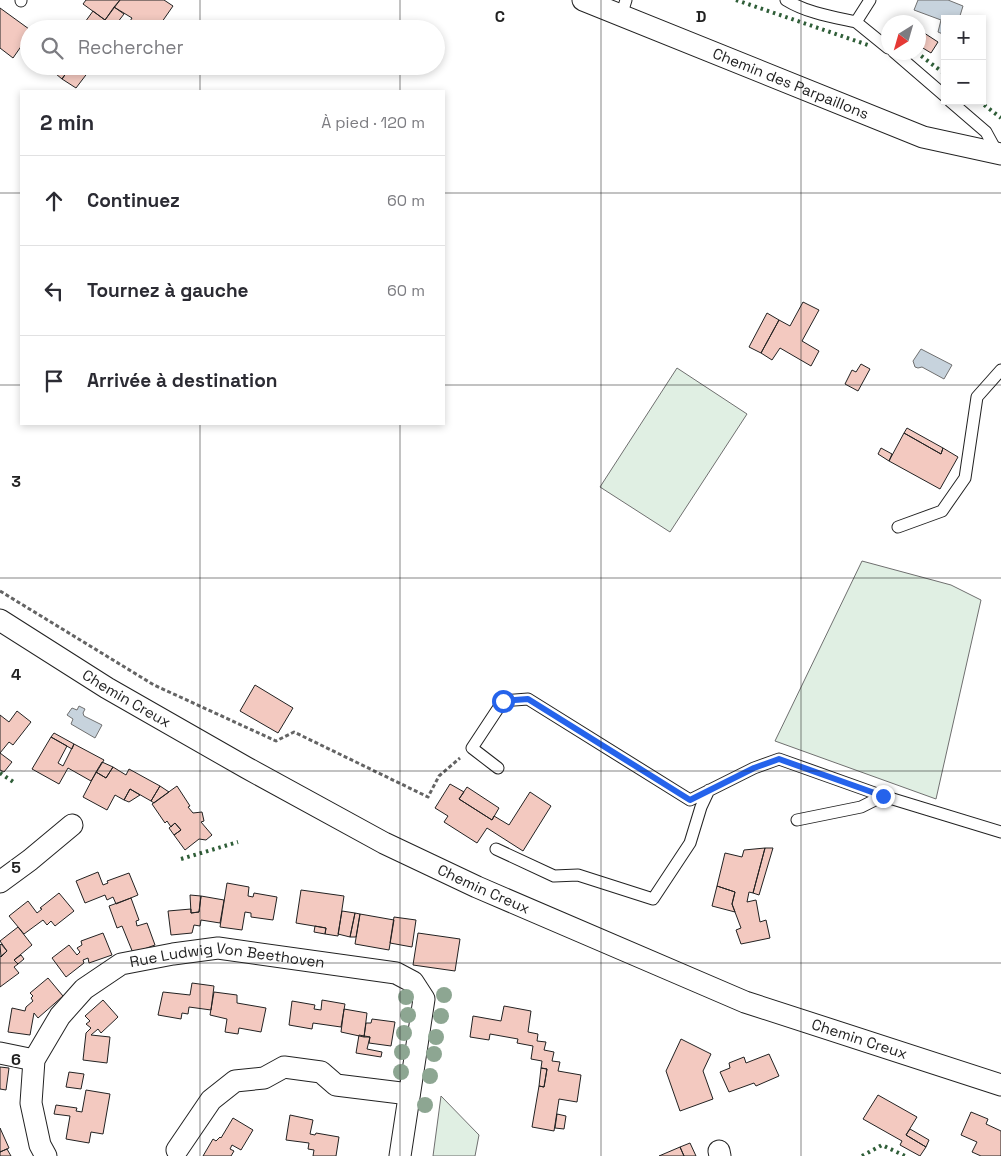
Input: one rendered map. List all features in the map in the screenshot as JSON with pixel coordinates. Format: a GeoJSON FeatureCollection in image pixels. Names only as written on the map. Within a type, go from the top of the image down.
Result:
{"type":"FeatureCollection","features":[{"type":"Feature","properties":{"kind":"street","name":"Chemin des Parpaillons"},"geometry":{"type":"LineString","coordinates":[[584,0],[624,8],[923,137],[1000,154]]}},
{"type":"Feature","properties":{"kind":"street","name":"Chemin Creux"},"geometry":{"type":"LineString","coordinates":[[0,620],[107,688],[247,768],[384,843],[477,887],[745,1002],[1001,1085]]}},
{"type":"Feature","properties":{"kind":"street"},"geometry":{"type":"LineString","coordinates":[[0,882],[72,825]]}},
{"type":"Feature","properties":{"kind":"street","name":"Rue Ludwig Von Beethoven"},"geometry":{"type":"LineString","coordinates":[[46,1156],[40,1144],[31,1103],[34,1060],[60,1016],[84,990],[121,964],[218,948],[396,973],[413,982],[424,999],[400,1156]]}},
{"type":"Feature","properties":{"kind":"street"},"geometry":{"type":"LineString","coordinates":[[0,1053],[34,1060]]}},
{"type":"Feature","properties":{"kind":"street"},"geometry":{"type":"LineString","coordinates":[[177,1150],[211,1100],[235,1081],[264,1078],[284,1067],[321,1072],[336,1085],[409,1094]]}},
{"type":"Feature","properties":{"kind":"lane"},"geometry":{"type":"LineString","coordinates":[[786,0],[795,6],[827,16],[856,22],[881,42]]}},
{"type":"Feature","properties":{"kind":"lane"},"geometry":{"type":"LineString","coordinates":[[856,22],[870,0]]}},
{"type":"Feature","properties":{"kind":"lane"},"geometry":{"type":"LineString","coordinates":[[903,60],[941,93]]}},
{"type":"Feature","properties":{"kind":"lane"},"geometry":{"type":"LineString","coordinates":[[955,105],[986,132],[1000,154]]}},
{"type":"Feature","properties":{"kind":"lane"},"geometry":{"type":"LineString","coordinates":[[898,527],[942,512],[965,478],[977,397],[1001,370]]}},
{"type":"Feature","properties":{"kind":"lane"},"geometry":{"type":"LineString","coordinates":[[498,768],[472,748],[503,701],[528,699],[690,800],[754,768],[779,759],[883,796],[1001,832]]}},
{"type":"Feature","properties":{"kind":"lane"},"geometry":{"type":"LineString","coordinates":[[496,849],[554,876],[578,875],[653,899],[690,843],[701,807],[709,790]]}},
{"type":"Feature","properties":{"kind":"lane"},"geometry":{"type":"LineString","coordinates":[[797,820],[862,807],[883,796]]}},
{"type":"Feature","properties":{"kind":"path"},"geometry":{"type":"LineString","coordinates":[[0,591],[154,685],[276,741],[294,732],[428,797],[439,776],[472,748]]}},
{"type":"Feature","properties":{"kind":"green space"},"geometry":{"type":"Polygon","coordinates":[[[677,368],[747,414],[670,532],[600,487],[677,368]]]}},
{"type":"Feature","properties":{"kind":"green space"},"geometry":{"type":"Polygon","coordinates":[[[862,561],[951,585],[981,600],[936,799],[775,741],[862,561]]]}},
{"type":"Feature","properties":{"kind":"green space"},"geometry":{"type":"Polygon","coordinates":[[[441,1096],[479,1135],[475,1156],[433,1156],[441,1096]]]}},
{"type":"Feature","properties":{"kind":"shaded area"},"geometry":{"type":"Polygon","coordinates":[[[918,0],[948,0],[963,6],[960,15],[941,15],[941,20],[914,10],[918,0]]]}},
{"type":"Feature","properties":{"kind":"shaded area"},"geometry":{"type":"Polygon","coordinates":[[[941,20],[941,33],[938,32],[941,20]]]}},
{"type":"Feature","properties":{"kind":"shaded area"},"geometry":{"type":"Polygon","coordinates":[[[921,349],[952,365],[944,379],[922,367],[915,367],[913,361],[921,349]]]}},
{"type":"Feature","properties":{"kind":"shaded area"},"geometry":{"type":"Polygon","coordinates":[[[79,706],[85,709],[84,716],[102,725],[95,738],[71,724],[73,719],[67,715],[72,708],[77,710],[79,706]]]}},
{"type":"Feature","properties":{"kind":"building"},"geometry":{"type":"Polygon","coordinates":[[[86,0],[120,0],[105,20],[83,4],[86,0]]]}},
{"type":"Feature","properties":{"kind":"building"},"geometry":{"type":"Polygon","coordinates":[[[120,0],[164,0],[173,6],[163,20],[131,20],[132,18],[114,7],[120,0]]]}},
{"type":"Feature","properties":{"kind":"building"},"geometry":{"type":"Polygon","coordinates":[[[114,7],[124,14],[119,20],[105,20],[114,7]]]}},
{"type":"Feature","properties":{"kind":"building"},"geometry":{"type":"Polygon","coordinates":[[[0,8],[20,22],[20,48],[13,58],[0,48],[0,8]]]}},
{"type":"Feature","properties":{"kind":"building"},"geometry":{"type":"Polygon","coordinates":[[[93,11],[105,20],[86,20],[93,11]]]}},
{"type":"Feature","properties":{"kind":"building"},"geometry":{"type":"Polygon","coordinates":[[[926,34],[938,42],[931,53],[926,50],[926,34]]]}},
{"type":"Feature","properties":{"kind":"building"},"geometry":{"type":"Polygon","coordinates":[[[65,75],[86,75],[76,88],[62,79],[65,75]]]}},
{"type":"Feature","properties":{"kind":"building"},"geometry":{"type":"Polygon","coordinates":[[[803,302],[819,310],[802,341],[819,351],[811,366],[780,348],[772,360],[761,353],[779,320],[790,326],[803,302]]]}},
{"type":"Feature","properties":{"kind":"building"},"geometry":{"type":"Polygon","coordinates":[[[767,313],[779,320],[761,353],[749,347],[767,313]]]}},
{"type":"Feature","properties":{"kind":"building"},"geometry":{"type":"Polygon","coordinates":[[[861,364],[870,369],[858,391],[845,384],[852,370],[856,372],[861,364]]]}},
{"type":"Feature","properties":{"kind":"building"},"geometry":{"type":"Polygon","coordinates":[[[907,428],[943,448],[941,454],[904,433],[907,428]]]}},
{"type":"Feature","properties":{"kind":"building"},"geometry":{"type":"Polygon","coordinates":[[[904,433],[941,454],[943,448],[958,457],[940,489],[889,461],[904,433]]]}},
{"type":"Feature","properties":{"kind":"building"},"geometry":{"type":"Polygon","coordinates":[[[881,448],[892,454],[889,461],[878,454],[881,448]]]}},
{"type":"Feature","properties":{"kind":"building"},"geometry":{"type":"Polygon","coordinates":[[[255,685],[293,708],[278,733],[240,711],[255,685]]]}},
{"type":"Feature","properties":{"kind":"building"},"geometry":{"type":"Polygon","coordinates":[[[17,711],[31,722],[13,745],[9,742],[0,753],[0,715],[9,722],[17,711]]]}},
{"type":"Feature","properties":{"kind":"building"},"geometry":{"type":"Polygon","coordinates":[[[54,733],[74,744],[72,749],[51,737],[54,733]]]}},
{"type":"Feature","properties":{"kind":"building"},"geometry":{"type":"Polygon","coordinates":[[[51,737],[67,746],[58,763],[63,766],[74,744],[104,760],[91,781],[68,768],[59,784],[32,769],[51,737]]]}},
{"type":"Feature","properties":{"kind":"building"},"geometry":{"type":"Polygon","coordinates":[[[0,753],[12,762],[4,772],[0,770],[0,753]]]}},
{"type":"Feature","properties":{"kind":"building"},"geometry":{"type":"Polygon","coordinates":[[[102,762],[113,767],[106,778],[96,772],[102,762]]]}},
{"type":"Feature","properties":{"kind":"building"},"geometry":{"type":"Polygon","coordinates":[[[113,767],[126,775],[129,769],[160,786],[151,801],[130,789],[124,800],[115,795],[107,810],[83,797],[96,772],[106,778],[113,767]]]}},
{"type":"Feature","properties":{"kind":"building"},"geometry":{"type":"Polygon","coordinates":[[[450,784],[464,792],[459,799],[492,820],[494,816],[509,825],[530,792],[551,806],[523,851],[487,828],[477,843],[444,822],[448,816],[435,808],[450,784]]]}},
{"type":"Feature","properties":{"kind":"building"},"geometry":{"type":"Polygon","coordinates":[[[160,786],[169,792],[154,803],[151,801],[160,786]]]}},
{"type":"Feature","properties":{"kind":"building"},"geometry":{"type":"Polygon","coordinates":[[[177,786],[193,813],[202,812],[204,821],[201,822],[212,835],[206,840],[199,839],[185,850],[174,835],[181,830],[175,823],[171,827],[167,821],[165,823],[152,804],[177,786]]]}},
{"type":"Feature","properties":{"kind":"building"},"geometry":{"type":"Polygon","coordinates":[[[467,787],[499,808],[492,820],[459,799],[467,787]]]}},
{"type":"Feature","properties":{"kind":"building"},"geometry":{"type":"Polygon","coordinates":[[[130,789],[140,795],[129,802],[124,800],[130,789]]]}},
{"type":"Feature","properties":{"kind":"building"},"geometry":{"type":"Polygon","coordinates":[[[175,823],[181,830],[174,835],[169,828],[175,823]]]}},
{"type":"Feature","properties":{"kind":"building"},"geometry":{"type":"Polygon","coordinates":[[[765,848],[773,848],[759,895],[753,893],[765,848]]]}},
{"type":"Feature","properties":{"kind":"building"},"geometry":{"type":"Polygon","coordinates":[[[765,848],[753,893],[749,892],[747,902],[756,900],[760,922],[766,920],[770,938],[741,944],[736,930],[741,928],[732,904],[735,892],[717,886],[725,853],[742,857],[744,850],[765,848]]]}},
{"type":"Feature","properties":{"kind":"building"},"geometry":{"type":"Polygon","coordinates":[[[98,872],[103,885],[108,883],[107,881],[129,873],[138,895],[116,904],[113,897],[107,900],[105,895],[85,903],[76,881],[98,872]]]}},
{"type":"Feature","properties":{"kind":"building"},"geometry":{"type":"Polygon","coordinates":[[[227,883],[249,887],[248,896],[253,897],[254,893],[277,897],[273,920],[251,917],[251,913],[245,912],[242,930],[220,927],[227,883]]]}},
{"type":"Feature","properties":{"kind":"building"},"geometry":{"type":"Polygon","coordinates":[[[717,886],[735,892],[732,904],[735,912],[712,906],[717,886]]]}},
{"type":"Feature","properties":{"kind":"building"},"geometry":{"type":"Polygon","coordinates":[[[301,890],[344,896],[338,936],[325,934],[326,928],[296,923],[301,890]]]}},
{"type":"Feature","properties":{"kind":"building"},"geometry":{"type":"Polygon","coordinates":[[[59,893],[74,911],[55,926],[51,921],[47,925],[43,920],[24,934],[9,916],[28,901],[37,913],[42,909],[40,908],[59,893]]]}},
{"type":"Feature","properties":{"kind":"building"},"geometry":{"type":"Polygon","coordinates":[[[190,895],[201,896],[199,912],[191,913],[190,895]]]}},
{"type":"Feature","properties":{"kind":"building"},"geometry":{"type":"Polygon","coordinates":[[[201,896],[224,900],[220,923],[201,920],[200,926],[194,925],[192,933],[171,935],[168,911],[191,909],[191,913],[199,912],[201,896]]]}},
{"type":"Feature","properties":{"kind":"building"},"geometry":{"type":"Polygon","coordinates":[[[131,898],[139,920],[136,921],[137,926],[147,923],[155,945],[133,953],[122,926],[117,928],[109,906],[131,898]]]}},
{"type":"Feature","properties":{"kind":"building"},"geometry":{"type":"Polygon","coordinates":[[[342,911],[355,913],[350,937],[338,934],[342,911]]]}},
{"type":"Feature","properties":{"kind":"building"},"geometry":{"type":"Polygon","coordinates":[[[355,913],[360,914],[356,937],[350,937],[355,913]]]}},
{"type":"Feature","properties":{"kind":"building"},"geometry":{"type":"Polygon","coordinates":[[[360,914],[394,920],[389,950],[355,944],[360,914]]]}},
{"type":"Feature","properties":{"kind":"building"},"geometry":{"type":"Polygon","coordinates":[[[394,917],[416,920],[412,947],[390,943],[394,917]]]}},
{"type":"Feature","properties":{"kind":"building"},"geometry":{"type":"Polygon","coordinates":[[[315,926],[326,928],[325,934],[314,932],[315,926]]]}},
{"type":"Feature","properties":{"kind":"building"},"geometry":{"type":"Polygon","coordinates":[[[18,927],[32,945],[14,960],[18,964],[14,967],[19,973],[0,987],[0,957],[7,951],[0,941],[18,927]]]}},
{"type":"Feature","properties":{"kind":"building"},"geometry":{"type":"Polygon","coordinates":[[[103,933],[112,955],[89,963],[88,958],[83,960],[84,963],[66,977],[52,958],[69,945],[77,955],[80,952],[77,948],[82,945],[81,941],[103,933]]]}},
{"type":"Feature","properties":{"kind":"building"},"geometry":{"type":"Polygon","coordinates":[[[418,933],[460,939],[455,971],[413,965],[418,933]]]}},
{"type":"Feature","properties":{"kind":"building"},"geometry":{"type":"Polygon","coordinates":[[[0,945],[7,951],[1,957],[0,945]]]}},
{"type":"Feature","properties":{"kind":"building"},"geometry":{"type":"Polygon","coordinates":[[[21,955],[24,959],[18,964],[14,960],[21,955]]]}},
{"type":"Feature","properties":{"kind":"building"},"geometry":{"type":"Polygon","coordinates":[[[48,978],[63,996],[38,1018],[34,1013],[30,1035],[8,1032],[12,1008],[25,1011],[26,1007],[33,1001],[31,998],[33,996],[30,993],[48,978]]]}},
{"type":"Feature","properties":{"kind":"building"},"geometry":{"type":"Polygon","coordinates":[[[192,983],[214,986],[211,1010],[189,1007],[188,1014],[182,1013],[181,1019],[158,1015],[163,992],[190,995],[192,983]]]}},
{"type":"Feature","properties":{"kind":"building"},"geometry":{"type":"Polygon","coordinates":[[[214,992],[237,995],[237,1003],[266,1008],[261,1032],[239,1028],[238,1034],[225,1032],[227,1019],[210,1015],[214,992]]]}},
{"type":"Feature","properties":{"kind":"building"},"geometry":{"type":"Polygon","coordinates":[[[103,1000],[118,1017],[101,1033],[98,1029],[91,1035],[110,1037],[107,1063],[83,1060],[86,1033],[91,1028],[86,1024],[90,1021],[85,1016],[103,1000]]]}},
{"type":"Feature","properties":{"kind":"building"},"geometry":{"type":"Polygon","coordinates":[[[322,1000],[345,1004],[341,1027],[313,1023],[312,1029],[289,1025],[292,1001],[315,1005],[314,1009],[321,1010],[322,1000]]]}},
{"type":"Feature","properties":{"kind":"building"},"geometry":{"type":"Polygon","coordinates":[[[504,1006],[531,1011],[528,1032],[538,1034],[537,1041],[546,1042],[544,1050],[554,1052],[552,1061],[560,1062],[558,1071],[581,1075],[577,1102],[559,1099],[554,1131],[532,1127],[539,1086],[544,1087],[547,1069],[541,1068],[542,1061],[531,1059],[533,1046],[517,1043],[518,1039],[490,1034],[489,1040],[470,1037],[473,1016],[501,1021],[504,1006]]]}},
{"type":"Feature","properties":{"kind":"building"},"geometry":{"type":"Polygon","coordinates":[[[344,1009],[367,1013],[364,1037],[341,1032],[344,1009]]]}},
{"type":"Feature","properties":{"kind":"building"},"geometry":{"type":"Polygon","coordinates":[[[372,1019],[395,1022],[391,1046],[369,1043],[370,1037],[364,1037],[366,1023],[371,1023],[372,1019]]]}},
{"type":"Feature","properties":{"kind":"building"},"geometry":{"type":"Polygon","coordinates":[[[359,1035],[370,1037],[367,1049],[382,1052],[381,1057],[356,1053],[359,1035]]]}},
{"type":"Feature","properties":{"kind":"building"},"geometry":{"type":"Polygon","coordinates":[[[681,1039],[711,1054],[703,1071],[713,1099],[680,1111],[666,1071],[681,1039]]]}},
{"type":"Feature","properties":{"kind":"building"},"geometry":{"type":"Polygon","coordinates":[[[769,1054],[779,1076],[756,1086],[754,1083],[729,1092],[720,1072],[730,1068],[729,1063],[744,1057],[746,1063],[769,1054]]]}},
{"type":"Feature","properties":{"kind":"building"},"geometry":{"type":"Polygon","coordinates":[[[0,1067],[9,1068],[6,1090],[0,1089],[0,1067]]]}},
{"type":"Feature","properties":{"kind":"building"},"geometry":{"type":"Polygon","coordinates":[[[541,1068],[547,1069],[544,1087],[539,1086],[541,1068]]]}},
{"type":"Feature","properties":{"kind":"building"},"geometry":{"type":"Polygon","coordinates":[[[69,1072],[84,1074],[81,1089],[66,1087],[69,1072]]]}},
{"type":"Feature","properties":{"kind":"building"},"geometry":{"type":"Polygon","coordinates":[[[86,1090],[110,1094],[103,1134],[91,1132],[89,1143],[66,1139],[70,1116],[54,1114],[56,1105],[77,1108],[76,1111],[82,1112],[86,1090]]]}},
{"type":"Feature","properties":{"kind":"building"},"geometry":{"type":"Polygon","coordinates":[[[878,1095],[917,1117],[906,1135],[926,1147],[920,1156],[900,1145],[902,1141],[863,1119],[878,1095]]]}},
{"type":"Feature","properties":{"kind":"building"},"geometry":{"type":"Polygon","coordinates":[[[971,1112],[988,1119],[986,1124],[1001,1131],[1001,1156],[981,1156],[972,1152],[977,1142],[961,1135],[971,1112]]]}},
{"type":"Feature","properties":{"kind":"building"},"geometry":{"type":"Polygon","coordinates":[[[557,1114],[566,1116],[564,1129],[555,1128],[557,1114]]]}},
{"type":"Feature","properties":{"kind":"building"},"geometry":{"type":"Polygon","coordinates":[[[290,1115],[313,1120],[310,1134],[315,1135],[316,1133],[339,1137],[336,1156],[313,1156],[314,1150],[308,1149],[309,1143],[286,1140],[290,1115]]]}},
{"type":"Feature","properties":{"kind":"building"},"geometry":{"type":"Polygon","coordinates":[[[233,1118],[253,1130],[241,1150],[232,1145],[230,1149],[234,1151],[231,1156],[203,1156],[213,1139],[216,1141],[221,1138],[233,1118]]]}},
{"type":"Feature","properties":{"kind":"building"},"geometry":{"type":"Polygon","coordinates":[[[0,1128],[9,1148],[0,1152],[0,1128]]]}},
{"type":"Feature","properties":{"kind":"building"},"geometry":{"type":"Polygon","coordinates":[[[910,1129],[929,1140],[926,1147],[906,1135],[910,1129]]]}},
{"type":"Feature","properties":{"kind":"building"},"geometry":{"type":"Polygon","coordinates":[[[690,1143],[696,1156],[684,1156],[680,1147],[690,1143]]]}},
{"type":"Feature","properties":{"kind":"building"},"geometry":{"type":"Polygon","coordinates":[[[680,1147],[684,1156],[659,1156],[680,1147]]]}},
{"type":"Feature","properties":{"kind":"building"},"geometry":{"type":"Polygon","coordinates":[[[7,1149],[11,1156],[0,1156],[0,1152],[7,1149]]]}},
{"type":"Feature","properties":{"kind":"hedge"},"geometry":{"type":"LineString","coordinates":[[736,0],[868,45]]}},
{"type":"Feature","properties":{"kind":"hedge"},"geometry":{"type":"LineString","coordinates":[[926,60],[941,71]]}},
{"type":"Feature","properties":{"kind":"hedge"},"geometry":{"type":"LineString","coordinates":[[984,105],[1001,118]]}},
{"type":"Feature","properties":{"kind":"hedge"},"geometry":{"type":"LineString","coordinates":[[0,773],[15,783]]}},
{"type":"Feature","properties":{"kind":"hedge"},"geometry":{"type":"LineString","coordinates":[[181,859],[238,842]]}},
{"type":"Feature","properties":{"kind":"hedge"},"geometry":{"type":"LineString","coordinates":[[862,1156],[882,1145],[905,1156]]}},
{"type":"Feature","properties":{"kind":"route"},"geometry":{"type":"LineString","coordinates":[[503,701],[528,699],[690,800],[754,768],[779,759],[883,796]]}}]}
